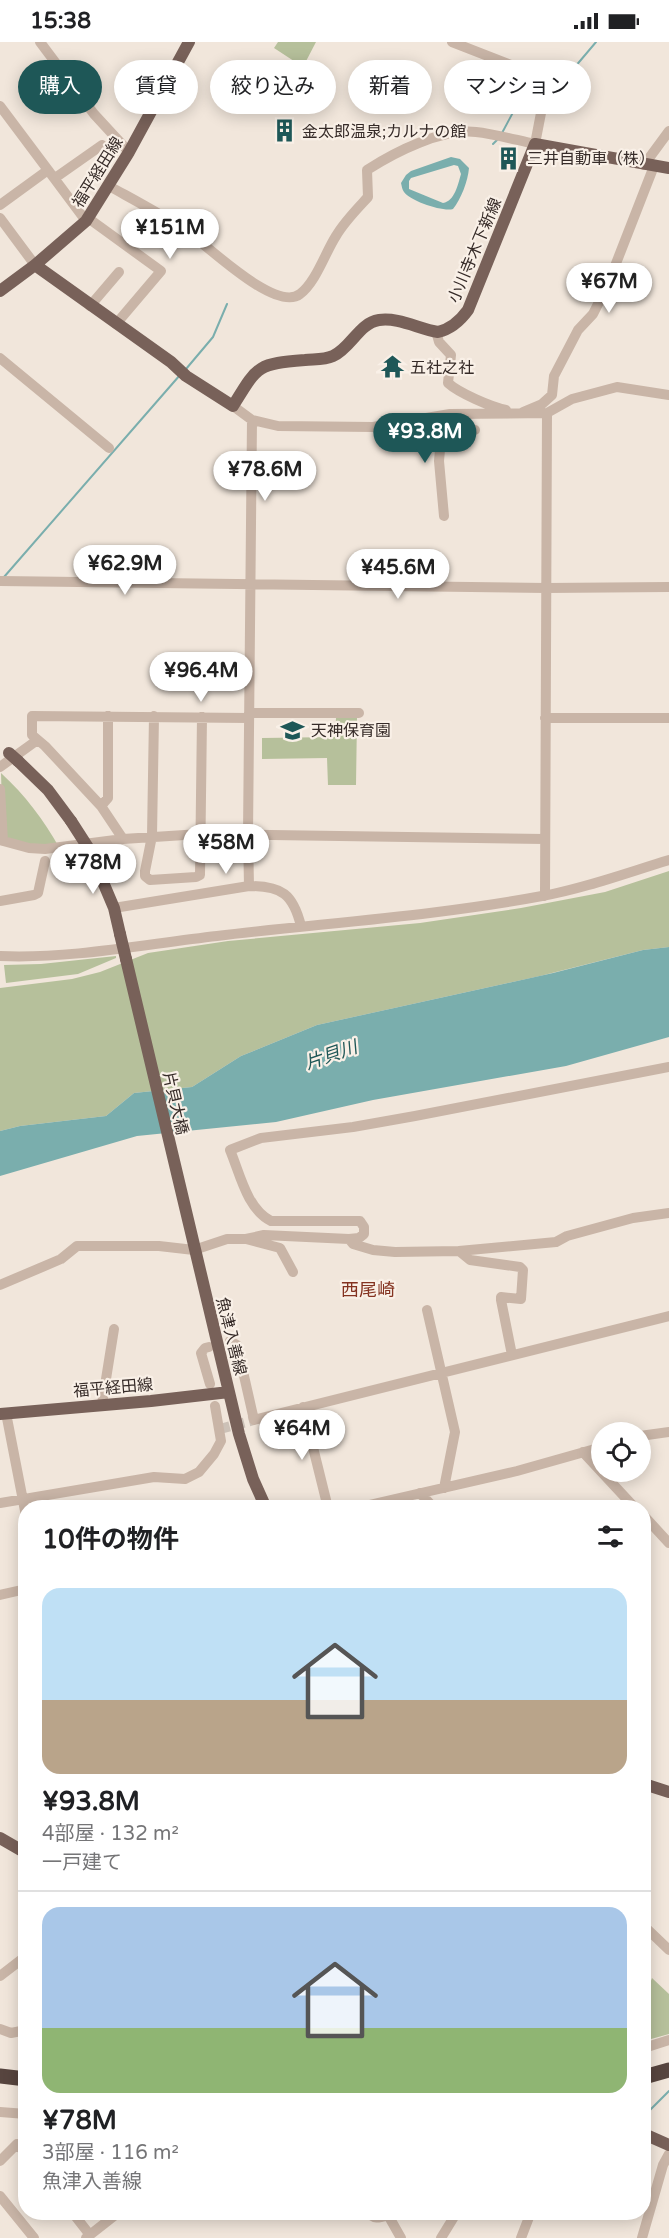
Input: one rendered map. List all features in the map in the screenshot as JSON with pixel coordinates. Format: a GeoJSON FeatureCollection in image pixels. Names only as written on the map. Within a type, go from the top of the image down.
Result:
{"type":"FeatureCollection","features":[{"type":"Feature","properties":{"kind":"highway"},"geometry":{"type":"LineString","coordinates":[[651,2075],[669,2070]]}},
{"type":"Feature","properties":{"kind":"highway"},"geometry":{"type":"LineString","coordinates":[[0,2076],[18,2078]]}},
{"type":"Feature","properties":{"kind":"main road","name":"福平経田線"},"geometry":{"type":"LineString","coordinates":[[0,291],[35,265],[87,219],[129,152],[189,42]]}},
{"type":"Feature","properties":{"kind":"main road"},"geometry":{"type":"LineString","coordinates":[[535,144],[669,168]]}},
{"type":"Feature","properties":{"kind":"main road","name":"小川寺木下新線"},"geometry":{"type":"LineString","coordinates":[[436,331],[445,330],[461,319],[468,310],[535,144]]}},
{"type":"Feature","properties":{"kind":"main road"},"geometry":{"type":"LineString","coordinates":[[35,265],[186,376],[233,406],[248,381],[267,364],[333,356],[345,349],[369,323],[390,320],[436,331]]}},
{"type":"Feature","properties":{"kind":"main road"},"geometry":{"type":"LineString","coordinates":[[9,754],[48,790],[71,821],[89,849],[114,908]]}},
{"type":"Feature","properties":{"kind":"main road","name":"片貝大橋"},"geometry":{"type":"LineString","coordinates":[[114,908],[193,1245]]}},
{"type":"Feature","properties":{"kind":"main road","name":"魚津入善線"},"geometry":{"type":"LineString","coordinates":[[193,1245],[246,1456],[263,1500]]}},
{"type":"Feature","properties":{"kind":"main road","name":"福平経田線"},"geometry":{"type":"LineString","coordinates":[[3,1413],[229,1392]]}},
{"type":"Feature","properties":{"kind":"main road"},"geometry":{"type":"LineString","coordinates":[[651,1786],[669,1792]]}},
{"type":"Feature","properties":{"kind":"main road"},"geometry":{"type":"LineString","coordinates":[[0,1838],[18,1848]]}},
{"type":"Feature","properties":{"kind":"main road"},"geometry":{"type":"LineString","coordinates":[[651,2137],[669,2145]]}},
{"type":"Feature","properties":{"kind":"street"},"geometry":{"type":"LineString","coordinates":[[40,42],[94,114],[129,152]]}},
{"type":"Feature","properties":{"kind":"street"},"geometry":{"type":"LineString","coordinates":[[109,186],[155,211],[190,234],[238,273],[259,286],[279,296],[299,295],[315,274],[337,234],[368,197],[367,170],[380,161],[421,142],[453,132],[475,132],[535,144],[541,112],[540,98],[532,84],[516,67],[452,42]]}},
{"type":"Feature","properties":{"kind":"street"},"geometry":{"type":"LineString","coordinates":[[0,106],[87,219],[161,271],[116,324]]}},
{"type":"Feature","properties":{"kind":"street"},"geometry":{"type":"LineString","coordinates":[[514,415],[542,404],[552,395],[554,376],[579,330],[593,314],[608,284],[649,165],[669,131]]}},
{"type":"Feature","properties":{"kind":"street"},"geometry":{"type":"LineString","coordinates":[[0,205],[102,145]]}},
{"type":"Feature","properties":{"kind":"street"},"geometry":{"type":"LineString","coordinates":[[0,218],[35,265]]}},
{"type":"Feature","properties":{"kind":"street"},"geometry":{"type":"LineString","coordinates":[[90,306],[119,272]]}},
{"type":"Feature","properties":{"kind":"street"},"geometry":{"type":"LineString","coordinates":[[436,331],[439,342],[451,355],[448,383],[453,388],[486,404],[510,411],[514,415]]}},
{"type":"Feature","properties":{"kind":"street"},"geometry":{"type":"LineString","coordinates":[[0,358],[109,448]]}},
{"type":"Feature","properties":{"kind":"street"},"geometry":{"type":"LineString","coordinates":[[233,406],[252,420],[278,426],[373,428],[450,414],[547,413],[572,399],[617,387],[669,395]]}},
{"type":"Feature","properties":{"kind":"street"},"geometry":{"type":"LineString","coordinates":[[545,896],[547,413]]}},
{"type":"Feature","properties":{"kind":"street"},"geometry":{"type":"LineString","coordinates":[[249,886],[252,420]]}},
{"type":"Feature","properties":{"kind":"street"},"geometry":{"type":"LineString","coordinates":[[417,420],[419,426],[475,430]]}},
{"type":"Feature","properties":{"kind":"street"},"geometry":{"type":"LineString","coordinates":[[442,428],[439,461],[444,516]]}},
{"type":"Feature","properties":{"kind":"street"},"geometry":{"type":"LineString","coordinates":[[0,581],[546,588],[669,587]]}},
{"type":"Feature","properties":{"kind":"street"},"geometry":{"type":"LineString","coordinates":[[123,839],[101,806],[45,746],[36,741],[32,735],[32,716],[202,717],[359,713]]}},
{"type":"Feature","properties":{"kind":"street"},"geometry":{"type":"LineString","coordinates":[[101,806],[108,798],[108,716]]}},
{"type":"Feature","properties":{"kind":"street"},"geometry":{"type":"LineString","coordinates":[[154,716],[152,836],[145,871],[145,876],[150,880],[196,878],[200,875],[202,717]]}},
{"type":"Feature","properties":{"kind":"street"},"geometry":{"type":"LineString","coordinates":[[545,718],[669,718]]}},
{"type":"Feature","properties":{"kind":"street"},"geometry":{"type":"LineString","coordinates":[[0,767],[36,741]]}},
{"type":"Feature","properties":{"kind":"street"},"geometry":{"type":"LineString","coordinates":[[0,789],[1,841],[29,848],[45,849],[152,836],[200,834],[544,839]]}},
{"type":"Feature","properties":{"kind":"street"},"geometry":{"type":"LineString","coordinates":[[0,956],[86,953],[476,907],[545,896],[669,860]]}},
{"type":"Feature","properties":{"kind":"street"},"geometry":{"type":"LineString","coordinates":[[0,902],[38,893],[45,861]]}},
{"type":"Feature","properties":{"kind":"street"},"geometry":{"type":"LineString","coordinates":[[114,908],[249,886],[268,886],[283,891],[296,908],[301,926]]}},
{"type":"Feature","properties":{"kind":"street"},"geometry":{"type":"LineString","coordinates":[[0,1285],[61,1258],[77,1246],[193,1245],[264,1235],[358,1238],[364,1234],[364,1227],[360,1221],[272,1221],[263,1217],[254,1205],[231,1150],[261,1138],[353,1127],[416,1116],[669,1066]]}},
{"type":"Feature","properties":{"kind":"street"},"geometry":{"type":"LineString","coordinates":[[349,1239],[353,1244],[373,1250],[410,1253],[459,1251],[556,1242],[567,1236],[633,1218],[669,1213]]}},
{"type":"Feature","properties":{"kind":"street"},"geometry":{"type":"LineString","coordinates":[[246,1239],[280,1248],[293,1272]]}},
{"type":"Feature","properties":{"kind":"street"},"geometry":{"type":"LineString","coordinates":[[459,1251],[470,1260],[520,1266],[523,1270],[521,1299],[501,1297],[512,1354]]}},
{"type":"Feature","properties":{"kind":"street"},"geometry":{"type":"LineString","coordinates":[[427,1310],[455,1432],[444,1488]]}},
{"type":"Feature","properties":{"kind":"street"},"geometry":{"type":"LineString","coordinates":[[230,1341],[237,1345],[254,1420],[669,1316]]}},
{"type":"Feature","properties":{"kind":"street"},"geometry":{"type":"LineString","coordinates":[[102,1404],[114,1329]]}},
{"type":"Feature","properties":{"kind":"street"},"geometry":{"type":"LineString","coordinates":[[209,1347],[201,1353],[210,1384]]}},
{"type":"Feature","properties":{"kind":"street"},"geometry":{"type":"LineString","coordinates":[[0,1503],[154,1478],[185,1479],[199,1472],[214,1455],[221,1441],[215,1406]]}},
{"type":"Feature","properties":{"kind":"street"},"geometry":{"type":"LineString","coordinates":[[303,1407],[326,1500]]}},
{"type":"Feature","properties":{"kind":"street"},"geometry":{"type":"LineString","coordinates":[[3,1413],[22,1499]]}},
{"type":"Feature","properties":{"kind":"street"},"geometry":{"type":"LineString","coordinates":[[651,1434],[669,1431]]}},
{"type":"Feature","properties":{"kind":"street"},"geometry":{"type":"LineString","coordinates":[[390,1500],[517,1471],[591,1450]]}},
{"type":"Feature","properties":{"kind":"street"},"geometry":{"type":"LineString","coordinates":[[583,1452],[628,1500]]}},
{"type":"Feature","properties":{"kind":"street"},"geometry":{"type":"LineString","coordinates":[[420,1493],[427,1500]]}},
{"type":"Feature","properties":{"kind":"street"},"geometry":{"type":"LineString","coordinates":[[651,1526],[669,1543]]}},
{"type":"Feature","properties":{"kind":"street"},"geometry":{"type":"LineString","coordinates":[[0,1594],[18,1591]]}},
{"type":"Feature","properties":{"kind":"street"},"geometry":{"type":"LineString","coordinates":[[651,1933],[669,1950]]}},
{"type":"Feature","properties":{"kind":"street"},"geometry":{"type":"LineString","coordinates":[[0,1976],[18,1962]]}},
{"type":"Feature","properties":{"kind":"street"},"geometry":{"type":"LineString","coordinates":[[0,2029],[11,2033],[18,2032]]}},
{"type":"Feature","properties":{"kind":"street"},"geometry":{"type":"LineString","coordinates":[[651,2046],[669,2040]]}},
{"type":"Feature","properties":{"kind":"street"},"geometry":{"type":"LineString","coordinates":[[0,2112],[18,2113]]}},
{"type":"Feature","properties":{"kind":"street"},"geometry":{"type":"LineString","coordinates":[[0,2161],[18,2145]]}},
{"type":"Feature","properties":{"kind":"street"},"geometry":{"type":"LineString","coordinates":[[651,2207],[663,2165],[669,2154]]}},
{"type":"Feature","properties":{"kind":"street"},"geometry":{"type":"LineString","coordinates":[[0,2196],[18,2218]]}},
{"type":"Feature","properties":{"kind":"street"},"geometry":{"type":"LineString","coordinates":[[19,2220],[34,2238]]}},
{"type":"Feature","properties":{"kind":"street"},"geometry":{"type":"LineString","coordinates":[[77,2220],[88,2236],[109,2220]]}},
{"type":"Feature","properties":{"kind":"street"},"geometry":{"type":"LineString","coordinates":[[390,2220],[401,2238]]}},
{"type":"Feature","properties":{"kind":"street"},"geometry":{"type":"LineString","coordinates":[[441,2238],[452,2220]]}},
{"type":"Feature","properties":{"kind":"street"},"geometry":{"type":"LineString","coordinates":[[521,2238],[528,2220]]}},
{"type":"Feature","properties":{"kind":"street"},"geometry":{"type":"LineString","coordinates":[[642,2238],[647,2220]]}},
{"type":"Feature","properties":{"kind":"green space"},"geometry":{"type":"Polygon","coordinates":[[[278,42],[316,42],[307,60],[292,60],[274,48],[278,42]]]}},
{"type":"Feature","properties":{"kind":"green space"},"geometry":{"type":"Polygon","coordinates":[[[336,718],[357,718],[356,785],[328,785],[327,758],[262,759],[262,738],[335,737],[336,718]]]}},
{"type":"Feature","properties":{"kind":"green space"},"geometry":{"type":"Polygon","coordinates":[[[1,773],[34,808],[60,849],[3,841],[1,773]]]}},
{"type":"Feature","properties":{"kind":"green space"},"geometry":{"type":"Polygon","coordinates":[[[669,871],[669,947],[643,950],[540,976],[317,1025],[241,1056],[192,1087],[134,1093],[106,1116],[20,1126],[0,1131],[0,988],[72,979],[100,972],[148,953],[228,941],[420,923],[521,908],[605,892],[669,871]]]}},
{"type":"Feature","properties":{"kind":"green space"},"geometry":{"type":"Polygon","coordinates":[[[116,956],[116,958],[78,974],[6,983],[4,965],[41,964],[116,956]]]}},
{"type":"Feature","properties":{"kind":"green space"},"geometry":{"type":"Polygon","coordinates":[[[298,1412],[303,1419],[309,1443],[288,1448],[279,1417],[298,1412]]]}},
{"type":"Feature","properties":{"kind":"green space"},"geometry":{"type":"Polygon","coordinates":[[[652,1978],[669,1994],[669,2034],[651,2039],[652,1978]]]}},
{"type":"Feature","properties":{"kind":"water"},"geometry":{"type":"Polygon","coordinates":[[[451,157],[460,159],[469,168],[461,195],[453,209],[448,210],[420,202],[404,192],[401,183],[411,171],[451,157]],[[454,165],[411,178],[409,189],[443,203],[447,202],[453,196],[459,182],[461,174],[458,166],[454,165]]]}},
{"type":"Feature","properties":{"kind":"water","name":"片貝川"},"geometry":{"type":"Polygon","coordinates":[[[669,947],[669,1037],[566,1066],[373,1100],[276,1122],[137,1136],[0,1176],[0,1131],[20,1126],[106,1116],[134,1093],[192,1087],[241,1056],[317,1025],[553,973],[643,950],[669,947]]]}},
{"type":"Feature","properties":{"kind":"waterway"},"geometry":{"type":"LineString","coordinates":[[581,60],[596,42]]}},
{"type":"Feature","properties":{"kind":"waterway"},"geometry":{"type":"LineString","coordinates":[[502,133],[512,114]]}},
{"type":"Feature","properties":{"kind":"waterway"},"geometry":{"type":"LineString","coordinates":[[493,144],[497,140]]}},
{"type":"Feature","properties":{"kind":"waterway"},"geometry":{"type":"LineString","coordinates":[[186,369],[213,337],[227,304]]}},
{"type":"Feature","properties":{"kind":"waterway"},"geometry":{"type":"LineString","coordinates":[[4,577],[180,375]]}},
{"type":"Feature","properties":{"kind":"waterway"},"geometry":{"type":"LineString","coordinates":[[651,2109],[669,2091]]}},
{"type":"Feature","properties":{"kind":"tunnel"},"geometry":{"type":"LineString","coordinates":[[220,1429],[254,1420]]}},
{"type":"Feature","properties":{"kind":"place","name":"金太郎温泉;カルナの館"},"geometry":{"type":"Point","coordinates":[284,131]}},
{"type":"Feature","properties":{"kind":"place","name":"三井自動車（株）"},"geometry":{"type":"Point","coordinates":[509,158]}},
{"type":"Feature","properties":{"kind":"place","name":"五社之社"},"geometry":{"type":"Point","coordinates":[392,367]}},
{"type":"Feature","properties":{"kind":"place","name":"天神保育園"},"geometry":{"type":"Point","coordinates":[293,730]}},
{"type":"Feature","properties":{"kind":"district","name":"西尾崎"},"geometry":{"type":"Point","coordinates":[368,1290]}}]}
